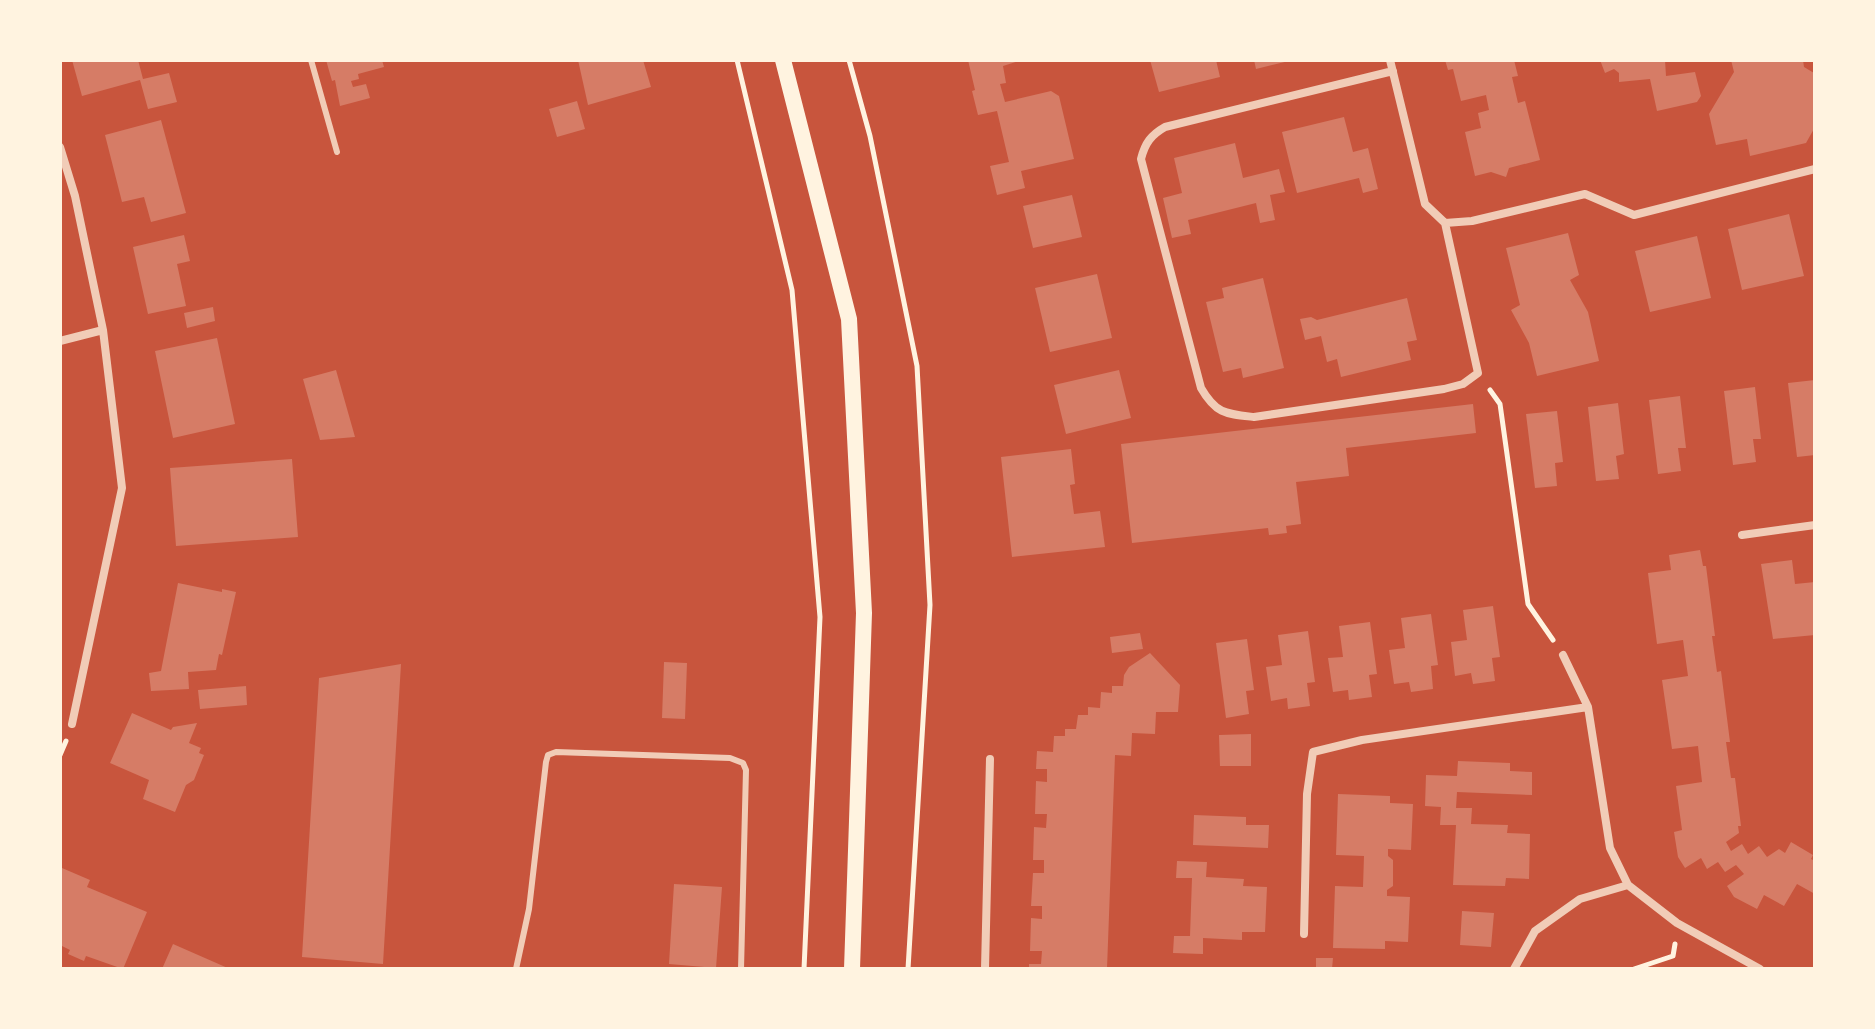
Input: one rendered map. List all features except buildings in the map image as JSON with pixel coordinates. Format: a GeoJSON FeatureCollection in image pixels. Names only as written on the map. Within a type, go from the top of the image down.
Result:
{"type":"FeatureCollection","features":[{"type":"Feature","properties":{"kind":"main road"},"geometry":{"type":"LineString","coordinates":[[783,60],[849,319],[864,613],[852,969]]}},
{"type":"Feature","properties":{"kind":"street"},"geometry":{"type":"LineString","coordinates":[[1390,60],[1393,71],[1425,204],[1445,223],[1478,373],[1463,384],[1444,389],[1254,417],[1223,414],[1208,401],[1201,388],[1141,159],[1144,147],[1152,134],[1165,127],[1393,71]]}},
{"type":"Feature","properties":{"kind":"street"},"geometry":{"type":"LineString","coordinates":[[60,147],[75,196],[103,330],[122,488],[72,724]]}},
{"type":"Feature","properties":{"kind":"street"},"geometry":{"type":"LineString","coordinates":[[1445,223],[1472,221],[1585,194],[1634,215],[1815,169]]}},
{"type":"Feature","properties":{"kind":"street"},"geometry":{"type":"LineString","coordinates":[[60,341],[103,330]]}},
{"type":"Feature","properties":{"kind":"street"},"geometry":{"type":"LineString","coordinates":[[1742,535],[1815,525]]}},
{"type":"Feature","properties":{"kind":"street"},"geometry":{"type":"LineString","coordinates":[[1563,655],[1588,707],[1610,848],[1628,885],[1677,923],[1760,969]]}},
{"type":"Feature","properties":{"kind":"street"},"geometry":{"type":"LineString","coordinates":[[1304,934],[1307,794],[1313,752],[1362,740],[1588,707]]}},
{"type":"Feature","properties":{"kind":"street"},"geometry":{"type":"LineString","coordinates":[[985,969],[990,759]]}},
{"type":"Feature","properties":{"kind":"street"},"geometry":{"type":"LineString","coordinates":[[1514,969],[1535,931],[1580,899],[1628,885]]}},
{"type":"Feature","properties":{"kind":"lane"},"geometry":{"type":"LineString","coordinates":[[311,60],[337,152]]}},
{"type":"Feature","properties":{"kind":"lane"},"geometry":{"type":"LineString","coordinates":[[516,969],[529,909],[546,762],[548,755],[556,752],[730,758],[743,763],[746,770],[741,969]]}},
{"type":"Feature","properties":{"kind":"path"},"geometry":{"type":"LineString","coordinates":[[737,60],[792,290],[820,617],[804,969]]}},
{"type":"Feature","properties":{"kind":"path"},"geometry":{"type":"LineString","coordinates":[[849,60],[870,136],[917,366],[930,605],[908,969]]}},
{"type":"Feature","properties":{"kind":"path"},"geometry":{"type":"LineString","coordinates":[[1478,373],[1500,404],[1528,604],[1563,655]]}},
{"type":"Feature","properties":{"kind":"path"},"geometry":{"type":"LineString","coordinates":[[1634,969],[1673,956],[1677,923]]}}]}
